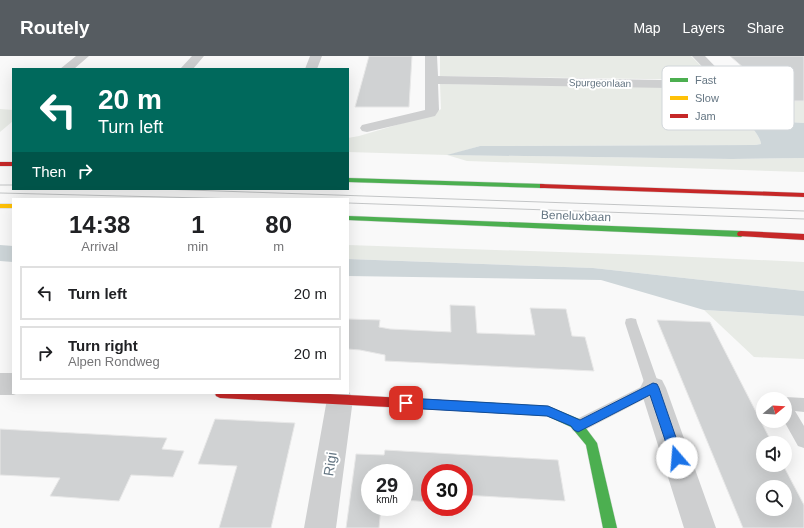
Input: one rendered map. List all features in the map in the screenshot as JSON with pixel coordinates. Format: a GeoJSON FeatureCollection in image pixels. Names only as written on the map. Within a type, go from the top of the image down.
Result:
{"type":"FeatureCollection","features":[{"type":"Feature","properties":{"kind":"main road"},"geometry":{"type":"LineString","coordinates":[[0,164],[12,164]]}},
{"type":"Feature","properties":{"kind":"main road"},"geometry":{"type":"LineString","coordinates":[[349,180],[804,195]]}},
{"type":"Feature","properties":{"kind":"main road"},"geometry":{"type":"LineString","coordinates":[[0,206],[12,206]]}},
{"type":"Feature","properties":{"kind":"main road","name":"Beneluxbaan"},"geometry":{"type":"LineString","coordinates":[[349,218],[804,237]]}},
{"type":"Feature","properties":{"kind":"main road"},"geometry":{"type":"LineString","coordinates":[[240,394],[548,411],[575,423],[591,443],[610,528]]}},
{"type":"Feature","properties":{"kind":"street"},"geometry":{"type":"LineString","coordinates":[[67,68],[83,56]]}},
{"type":"Feature","properties":{"kind":"street"},"geometry":{"type":"LineString","coordinates":[[187,68],[198,56]]}},
{"type":"Feature","properties":{"kind":"street"},"geometry":{"type":"LineString","coordinates":[[311,68],[316,56]]}},
{"type":"Feature","properties":{"kind":"street"},"geometry":{"type":"LineString","coordinates":[[366,128],[430,113],[432,110],[431,56]]}},
{"type":"Feature","properties":{"kind":"street","name":"Spurgeonlaan"},"geometry":{"type":"LineString","coordinates":[[698,56],[708,66]]}},
{"type":"Feature","properties":{"kind":"street","name":"Spurgeonlaan"},"geometry":{"type":"LineString","coordinates":[[432,80],[662,84]]}},
{"type":"Feature","properties":{"kind":"street"},"geometry":{"type":"LineString","coordinates":[[0,384],[12,384]]}},
{"type":"Feature","properties":{"kind":"street"},"geometry":{"type":"LineString","coordinates":[[653,388],[700,528]]}},
{"type":"Feature","properties":{"kind":"street","name":"Rigi"},"geometry":{"type":"LineString","coordinates":[[320,528],[340,399]]}},
{"type":"Feature","properties":{"kind":"lane"},"geometry":{"type":"LineString","coordinates":[[578,426],[653,388],[631,323]]}},
{"type":"Feature","properties":{"kind":"lane"},"geometry":{"type":"LineString","coordinates":[[792,404],[804,404]]}},
{"type":"Feature","properties":{"kind":"lane"},"geometry":{"type":"LineString","coordinates":[[792,420],[804,441]]}},
{"type":"Feature","properties":{"kind":"shaded area"},"geometry":{"type":"Polygon","coordinates":[[[440,56],[691,56],[701,66],[662,66],[662,79],[440,76],[440,56]]]}},
{"type":"Feature","properties":{"kind":"shaded area"},"geometry":{"type":"Polygon","coordinates":[[[440,84],[662,87],[662,130],[754,130],[761,144],[480,146],[449,155],[732,159],[804,158],[804,172],[467,161],[447,155],[349,152],[349,138],[434,114],[441,109],[440,84]]]}},
{"type":"Feature","properties":{"kind":"shaded area"},"geometry":{"type":"Polygon","coordinates":[[[794,89],[804,89],[804,123],[794,122],[794,89]]]}},
{"type":"Feature","properties":{"kind":"shaded area"},"geometry":{"type":"Polygon","coordinates":[[[0,109],[12,110],[12,122],[0,132],[0,109]]]}},
{"type":"Feature","properties":{"kind":"shaded area"},"geometry":{"type":"Polygon","coordinates":[[[794,122],[804,123],[804,158],[732,159],[447,155],[480,146],[755,145],[761,144],[758,135],[754,130],[794,130],[794,122]]]}},
{"type":"Feature","properties":{"kind":"shaded area"},"geometry":{"type":"Polygon","coordinates":[[[0,245],[12,246],[12,262],[0,261],[0,245]]]}},
{"type":"Feature","properties":{"kind":"shaded area"},"geometry":{"type":"Polygon","coordinates":[[[349,245],[804,262],[804,291],[593,268],[349,259],[349,245]]]}},
{"type":"Feature","properties":{"kind":"shaded area"},"geometry":{"type":"Polygon","coordinates":[[[349,259],[593,268],[804,291],[804,316],[704,310],[601,280],[349,276],[349,259]]]}},
{"type":"Feature","properties":{"kind":"shaded area"},"geometry":{"type":"Polygon","coordinates":[[[704,310],[804,316],[804,359],[754,357],[704,310]]]}},
{"type":"Feature","properties":{"kind":"building"},"geometry":{"type":"Polygon","coordinates":[[[369,56],[412,56],[409,107],[355,107],[369,56]]]}},
{"type":"Feature","properties":{"kind":"building"},"geometry":{"type":"Polygon","coordinates":[[[730,56],[804,56],[804,101],[794,101],[794,66],[742,66],[730,56]]]}},
{"type":"Feature","properties":{"kind":"building"},"geometry":{"type":"Polygon","coordinates":[[[450,305],[475,306],[477,333],[535,335],[530,308],[566,309],[572,336],[585,337],[594,371],[385,361],[385,355],[349,349],[349,319],[380,320],[379,327],[390,329],[451,332],[450,305]]]}},
{"type":"Feature","properties":{"kind":"building"},"geometry":{"type":"Polygon","coordinates":[[[657,320],[710,322],[756,412],[756,428],[764,428],[768,436],[756,436],[756,472],[787,472],[791,480],[756,480],[756,516],[792,516],[792,482],[804,505],[804,528],[743,528],[657,320]]]}},
{"type":"Feature","properties":{"kind":"building"},"geometry":{"type":"Polygon","coordinates":[[[215,419],[295,423],[271,528],[219,528],[237,466],[198,464],[215,419]]]}},
{"type":"Feature","properties":{"kind":"building"},"geometry":{"type":"Polygon","coordinates":[[[0,429],[167,438],[162,449],[184,451],[173,477],[131,475],[119,501],[50,496],[60,478],[0,475],[0,429]]]}},
{"type":"Feature","properties":{"kind":"building"},"geometry":{"type":"Polygon","coordinates":[[[385,450],[558,460],[565,501],[473,496],[473,464],[421,464],[421,501],[413,501],[413,464],[361,464],[361,516],[380,516],[379,528],[346,528],[356,454],[384,455],[385,450]]]}},
{"type":"Feature","properties":{"kind":"tram line"},"geometry":{"type":"LineString","coordinates":[[0,185],[12,185]]}},
{"type":"Feature","properties":{"kind":"tram line"},"geometry":{"type":"LineString","coordinates":[[189,190],[804,211]]}},
{"type":"Feature","properties":{"kind":"tram line"},"geometry":{"type":"LineString","coordinates":[[0,193],[202,198]]}},
{"type":"Feature","properties":{"kind":"tram line"},"geometry":{"type":"LineString","coordinates":[[349,203],[804,219]]}},
{"type":"Feature","properties":{"kind":"traffic: fast"},"geometry":{"type":"LineString","coordinates":[[349,180],[543,186]]}},
{"type":"Feature","properties":{"kind":"traffic: fast"},"geometry":{"type":"LineString","coordinates":[[349,218],[741,234]]}},
{"type":"Feature","properties":{"kind":"traffic: fast"},"geometry":{"type":"LineString","coordinates":[[462,406],[548,411],[575,423],[591,443],[610,528]]}},
{"type":"Feature","properties":{"kind":"traffic: slow"},"geometry":{"type":"LineString","coordinates":[[0,206],[12,206]]}},
{"type":"Feature","properties":{"kind":"traffic: jam"},"geometry":{"type":"LineString","coordinates":[[0,164],[12,164]]}},
{"type":"Feature","properties":{"kind":"traffic: jam"},"geometry":{"type":"LineString","coordinates":[[543,186],[804,195]]}},
{"type":"Feature","properties":{"kind":"traffic: jam"},"geometry":{"type":"LineString","coordinates":[[741,234],[804,237]]}},
{"type":"Feature","properties":{"kind":"traffic: jam"},"geometry":{"type":"LineString","coordinates":[[239,394],[462,406]]}},
{"type":"Feature","properties":{"kind":"route"},"geometry":{"type":"LineString","coordinates":[[406,403],[548,411],[575,423],[578,426],[653,388],[677,458]]}}]}
